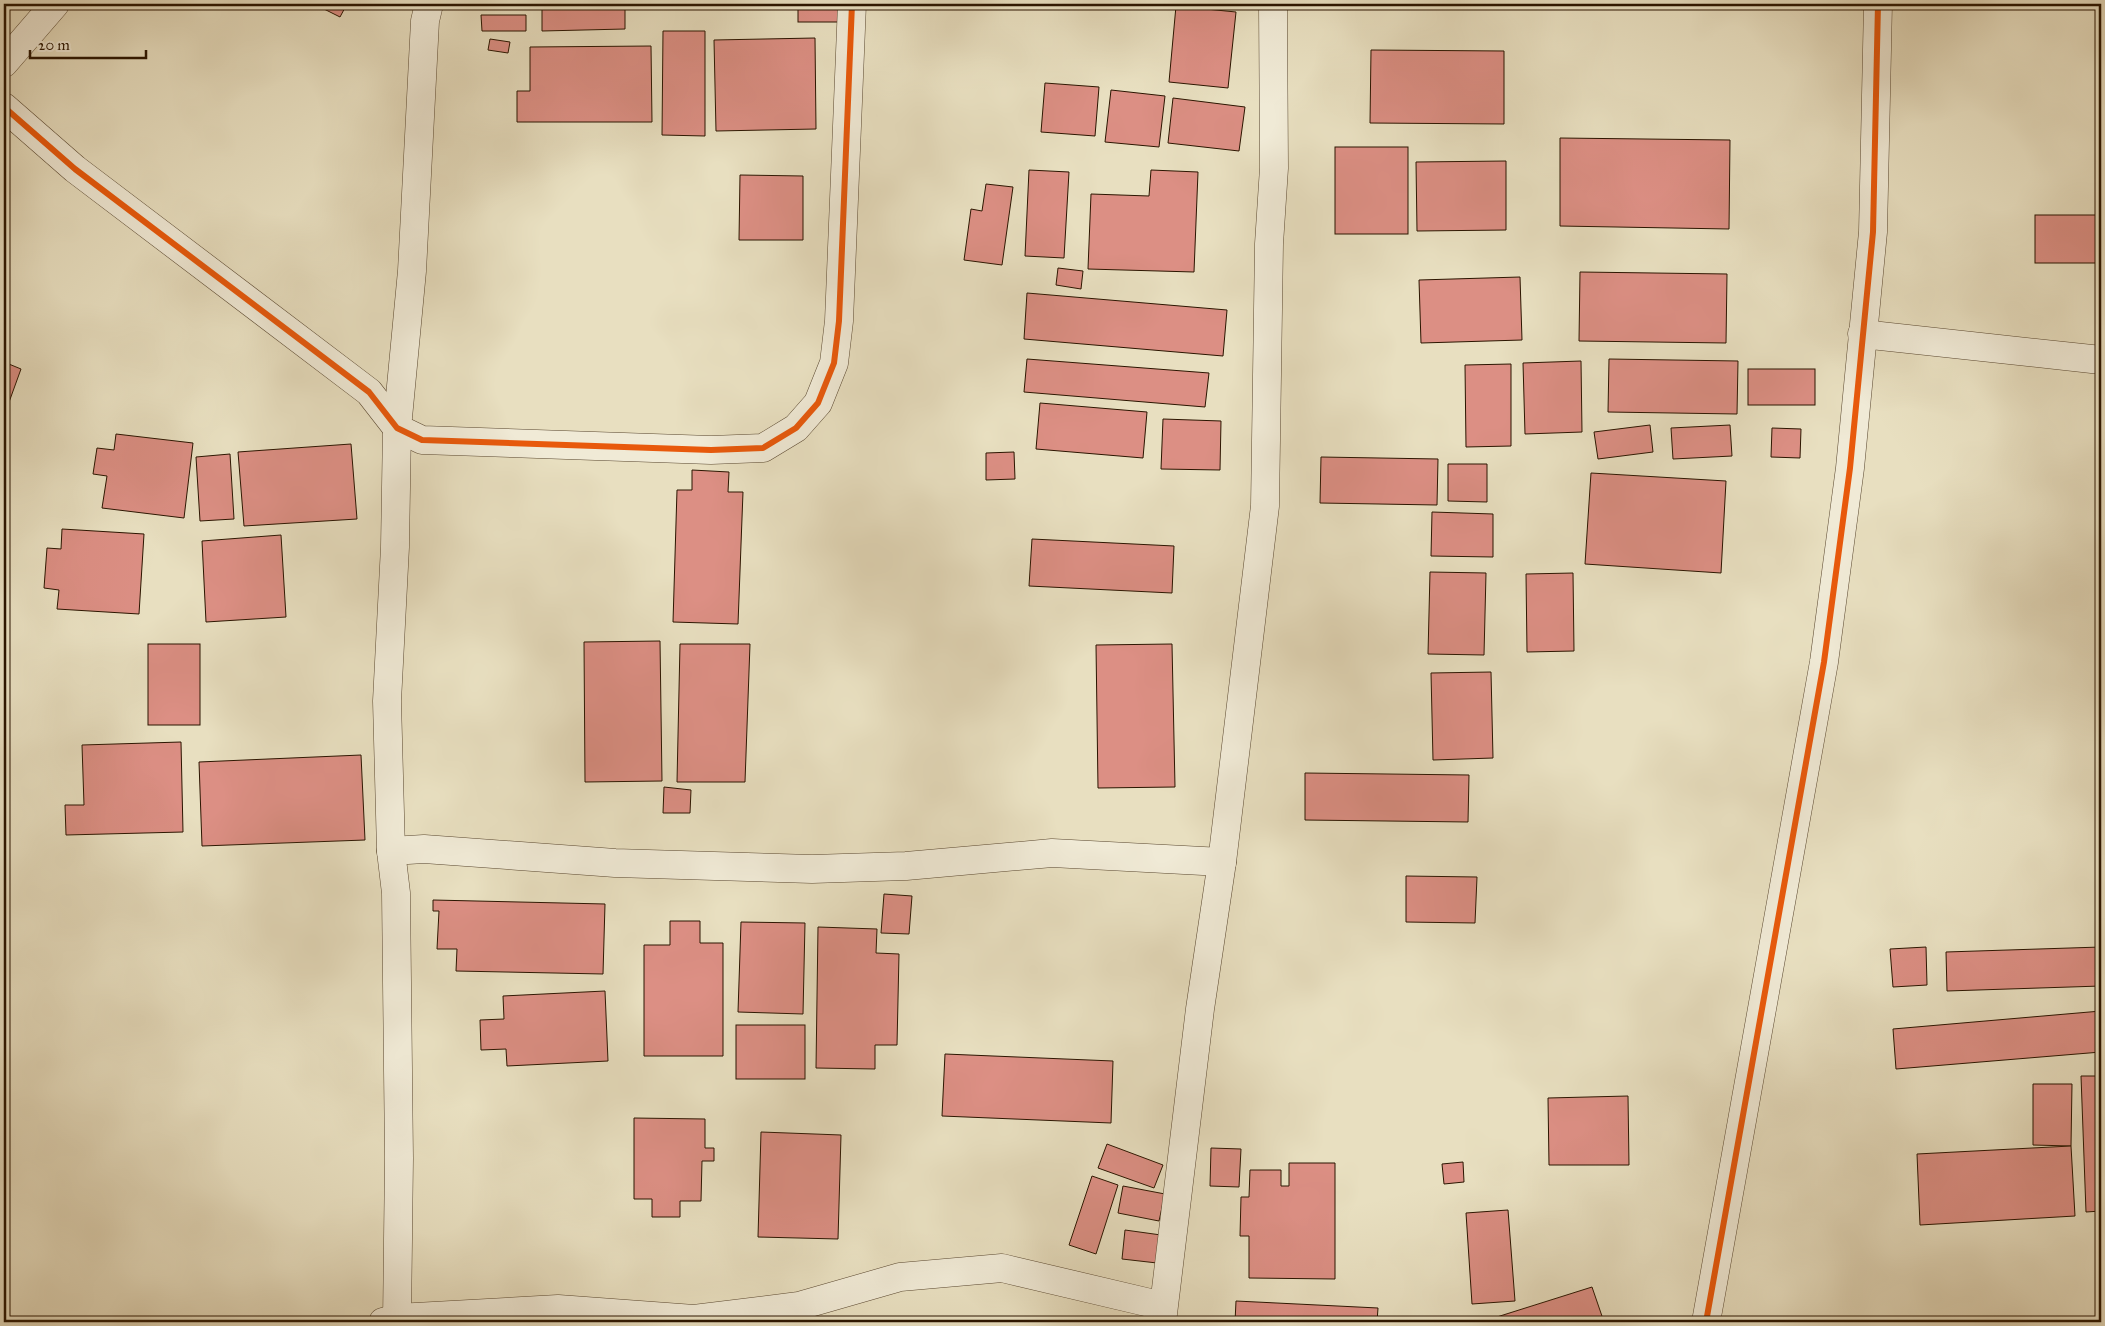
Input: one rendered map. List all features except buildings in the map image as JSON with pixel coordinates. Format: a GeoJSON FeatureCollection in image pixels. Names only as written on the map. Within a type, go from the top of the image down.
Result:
{"type":"FeatureCollection","features":[{"type":"Feature","properties":{"kind":"street"},"geometry":{"type":"LineString","coordinates":[[4,62],[55,4]]}},
{"type":"Feature","properties":{"kind":"street"},"geometry":{"type":"LineString","coordinates":[[430,4],[425,21],[412,271],[397,428],[396,547],[387,701],[391,851],[396,893],[399,1158],[392,1321],[558,1309],[694,1319],[799,1306],[900,1277],[1002,1268],[1163,1314],[1200,1009],[1222,862],[1265,506],[1269,244],[1274,168],[1273,4]]}},
{"type":"Feature","properties":{"kind":"street"},"geometry":{"type":"LineString","coordinates":[[4,107],[75,169],[369,392],[397,428],[422,440],[710,450],[763,448],[796,428],[818,403],[834,363],[839,321],[852,4]]}},
{"type":"Feature","properties":{"kind":"street"},"geometry":{"type":"LineString","coordinates":[[1706,1322],[1824,662],[1850,468],[1873,232],[1878,4]]}},
{"type":"Feature","properties":{"kind":"street"},"geometry":{"type":"LineString","coordinates":[[1862,334],[2101,360]]}},
{"type":"Feature","properties":{"kind":"street"},"geometry":{"type":"LineString","coordinates":[[391,851],[424,849],[614,863],[812,869],[906,866],[1052,853],[1222,862]]}},
{"type":"Feature","properties":{"kind":"cycle path"},"geometry":{"type":"LineString","coordinates":[[4,107],[75,169],[369,392],[397,428],[422,440],[711,450],[763,448],[796,428],[818,403],[834,363],[839,321],[852,4]]}},
{"type":"Feature","properties":{"kind":"cycle path"},"geometry":{"type":"LineString","coordinates":[[1706,1322],[1824,662],[1850,468],[1873,232],[1878,4]]}}]}
